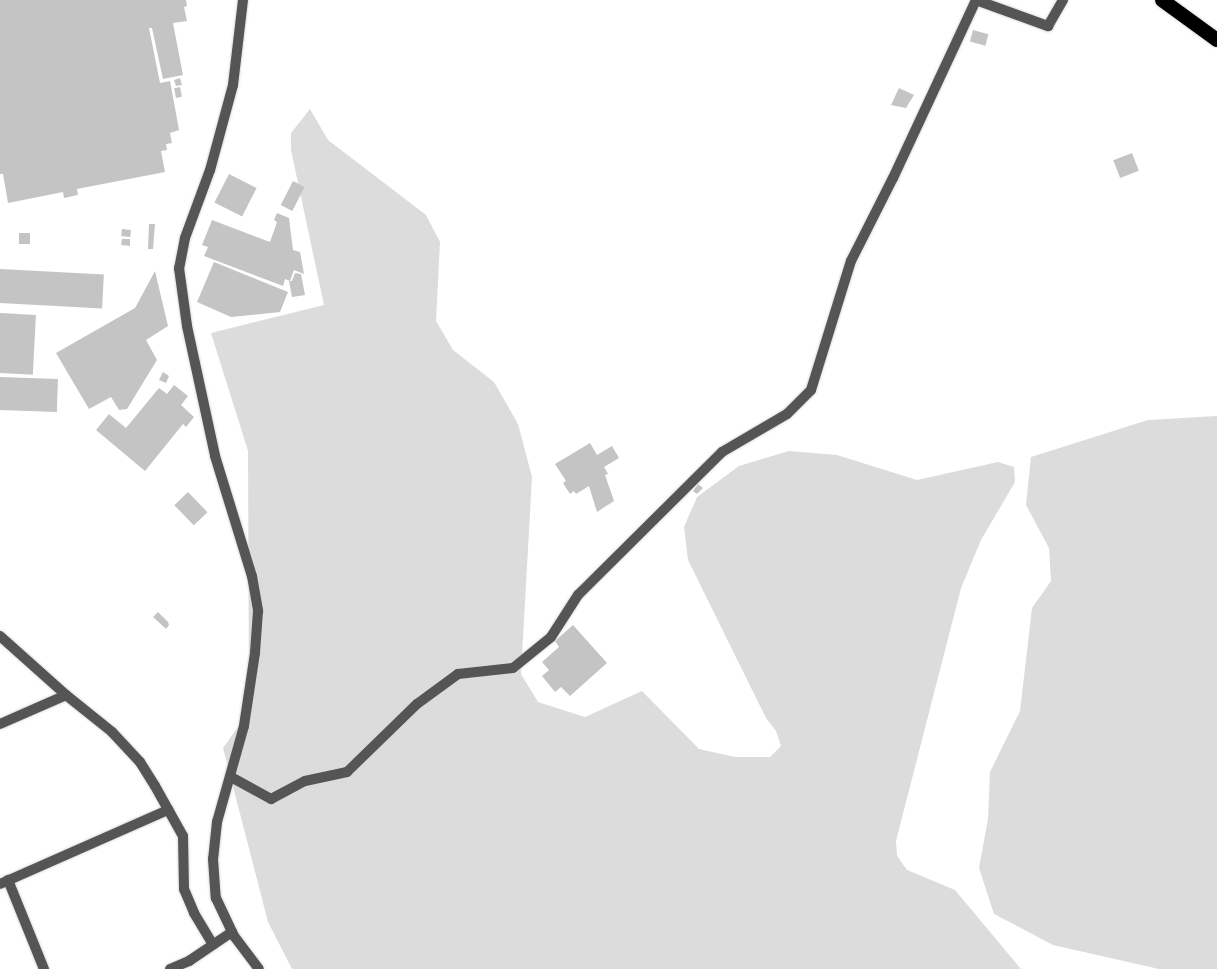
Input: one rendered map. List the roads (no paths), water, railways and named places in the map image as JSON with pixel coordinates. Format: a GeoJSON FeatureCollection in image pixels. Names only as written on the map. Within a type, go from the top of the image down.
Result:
{"type":"FeatureCollection","features":[{"type":"Feature","properties":{"kind":"highway"},"geometry":{"type":"LineString","coordinates":[[1162,0],[1217,40]]}},
{"type":"Feature","properties":{"kind":"street"},"geometry":{"type":"LineString","coordinates":[[243,0],[233,85],[210,170],[185,238],[179,268],[188,326],[214,456],[252,576],[258,611],[256,653],[248,699],[231,777],[217,822],[213,859],[216,898],[232,932],[259,969]]}},
{"type":"Feature","properties":{"kind":"street"},"geometry":{"type":"LineString","coordinates":[[231,777],[271,799],[305,781],[347,772],[417,704],[458,674],[513,668],[551,637],[578,595],[722,452],[787,414],[811,390],[851,261],[893,178],[976,0],[1048,26],[1063,0]]}},
{"type":"Feature","properties":{"kind":"street"},"geometry":{"type":"LineString","coordinates":[[0,636],[66,696],[112,732],[140,762],[156,786],[183,836],[184,889],[194,913],[213,945]]}},
{"type":"Feature","properties":{"kind":"street"},"geometry":{"type":"LineString","coordinates":[[0,724],[66,696]]}},
{"type":"Feature","properties":{"kind":"street"},"geometry":{"type":"LineString","coordinates":[[44,969],[4,882],[168,810]]}},
{"type":"Feature","properties":{"kind":"street"},"geometry":{"type":"LineString","coordinates":[[170,969],[189,961],[232,932]]}}]}
